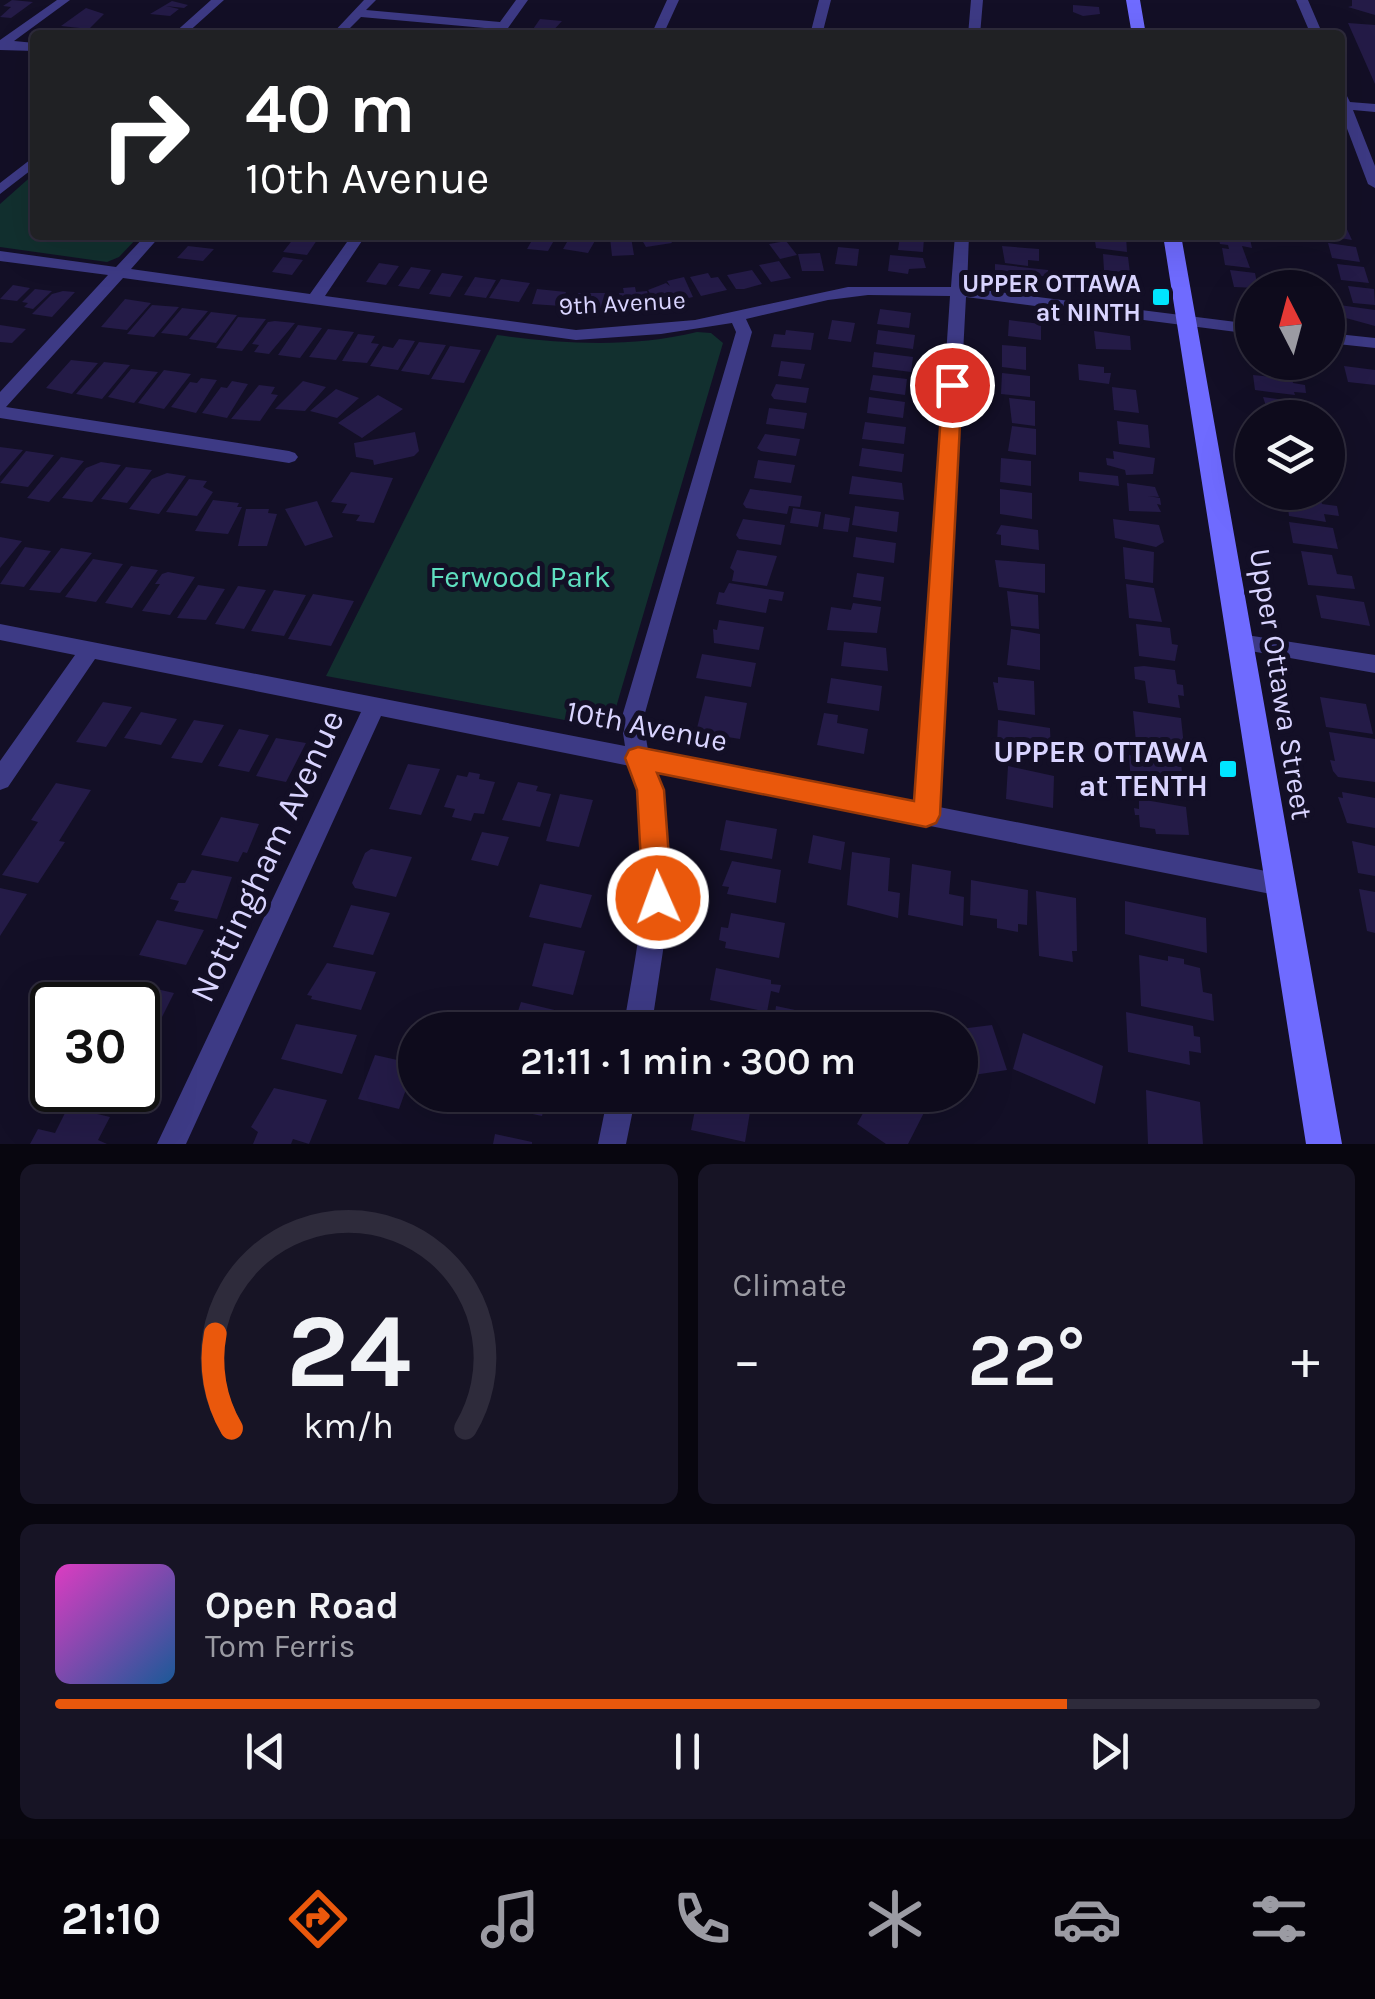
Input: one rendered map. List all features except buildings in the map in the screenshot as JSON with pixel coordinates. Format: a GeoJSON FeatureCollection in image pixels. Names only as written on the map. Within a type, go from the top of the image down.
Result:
{"type":"FeatureCollection","features":[{"type":"Feature","properties":{"kind":"main road"},"geometry":{"type":"LineString","coordinates":[[1133,0],[1138,30]]}},
{"type":"Feature","properties":{"kind":"main road","name":"Upper Ottawa Street"},"geometry":{"type":"LineString","coordinates":[[1173,240],[1324,1144]]}},
{"type":"Feature","properties":{"kind":"street"},"geometry":{"type":"LineString","coordinates":[[2,45],[64,0]]}},
{"type":"Feature","properties":{"kind":"street"},"geometry":{"type":"LineString","coordinates":[[184,30],[218,0]]}},
{"type":"Feature","properties":{"kind":"street"},"geometry":{"type":"LineString","coordinates":[[342,30],[370,0]]}},
{"type":"Feature","properties":{"kind":"street"},"geometry":{"type":"LineString","coordinates":[[501,30],[522,0]]}},
{"type":"Feature","properties":{"kind":"street"},"geometry":{"type":"LineString","coordinates":[[658,30],[673,0]]}},
{"type":"Feature","properties":{"kind":"street"},"geometry":{"type":"LineString","coordinates":[[817,30],[826,0]]}},
{"type":"Feature","properties":{"kind":"street"},"geometry":{"type":"LineString","coordinates":[[974,30],[976,0]]}},
{"type":"Feature","properties":{"kind":"street"},"geometry":{"type":"LineString","coordinates":[[1302,0],[1315,30]]}},
{"type":"Feature","properties":{"kind":"street"},"geometry":{"type":"LineString","coordinates":[[358,13],[492,30]]}},
{"type":"Feature","properties":{"kind":"street"},"geometry":{"type":"LineString","coordinates":[[2,45],[30,47]]}},
{"type":"Feature","properties":{"kind":"street"},"geometry":{"type":"LineString","coordinates":[[1345,100],[1375,108]]}},
{"type":"Feature","properties":{"kind":"street"},"geometry":{"type":"LineString","coordinates":[[1345,107],[1375,184]]}},
{"type":"Feature","properties":{"kind":"street"},"geometry":{"type":"LineString","coordinates":[[0,190],[30,164]]}},
{"type":"Feature","properties":{"kind":"street"},"geometry":{"type":"LineString","coordinates":[[0,403],[149,240]]}},
{"type":"Feature","properties":{"kind":"street"},"geometry":{"type":"LineString","coordinates":[[313,300],[355,240]]}},
{"type":"Feature","properties":{"kind":"street"},"geometry":{"type":"LineString","coordinates":[[926,815],[962,240]]}},
{"type":"Feature","properties":{"kind":"street","name":"9th Avenue"},"geometry":{"type":"LineString","coordinates":[[0,256],[576,334],[638,332],[737,317],[862,290],[958,293],[1235,327]]}},
{"type":"Feature","properties":{"kind":"street"},"geometry":{"type":"LineString","coordinates":[[639,1012],[658,898],[650,790],[638,758],[632,720],[744,332],[737,317]]}},
{"type":"Feature","properties":{"kind":"street"},"geometry":{"type":"LineString","coordinates":[[1345,340],[1375,343]]}},
{"type":"Feature","properties":{"kind":"street"},"geometry":{"type":"LineString","coordinates":[[0,412],[290,457]]}},
{"type":"Feature","properties":{"kind":"street","name":"10th Avenue"},"geometry":{"type":"LineString","coordinates":[[0,632],[1281,885]]}},
{"type":"Feature","properties":{"kind":"street"},"geometry":{"type":"LineString","coordinates":[[1240,642],[1375,664]]}},
{"type":"Feature","properties":{"kind":"street"},"geometry":{"type":"LineString","coordinates":[[0,780],[90,650]]}},
{"type":"Feature","properties":{"kind":"street","name":"Nottingham Avenue"},"geometry":{"type":"LineString","coordinates":[[171,1144],[375,706]]}},
{"type":"Feature","properties":{"kind":"street"},"geometry":{"type":"LineString","coordinates":[[612,1144],[619,1112]]}},
{"type":"Feature","properties":{"kind":"green space"},"geometry":{"type":"Polygon","coordinates":[[[30,177],[30,240],[135,240],[119,257],[107,262],[0,247],[0,204],[30,177]]]}},
{"type":"Feature","properties":{"kind":"green space","name":"Ferwood Park"},"geometry":{"type":"Polygon","coordinates":[[[711,333],[723,343],[612,721],[597,726],[326,676],[497,335],[597,343],[711,333]]]}},
{"type":"Feature","properties":{"kind":"place","name":"UPPER OTTAWA at NINTH"},"geometry":{"type":"Point","coordinates":[1161,297]}},
{"type":"Feature","properties":{"kind":"place","name":"UPPER OTTAWA at TENTH"},"geometry":{"type":"Point","coordinates":[1228,769]}},
{"type":"Feature","properties":{"kind":"route"},"geometry":{"type":"LineString","coordinates":[[658,898],[650,790],[638,758],[926,815],[952,385]]}}]}
